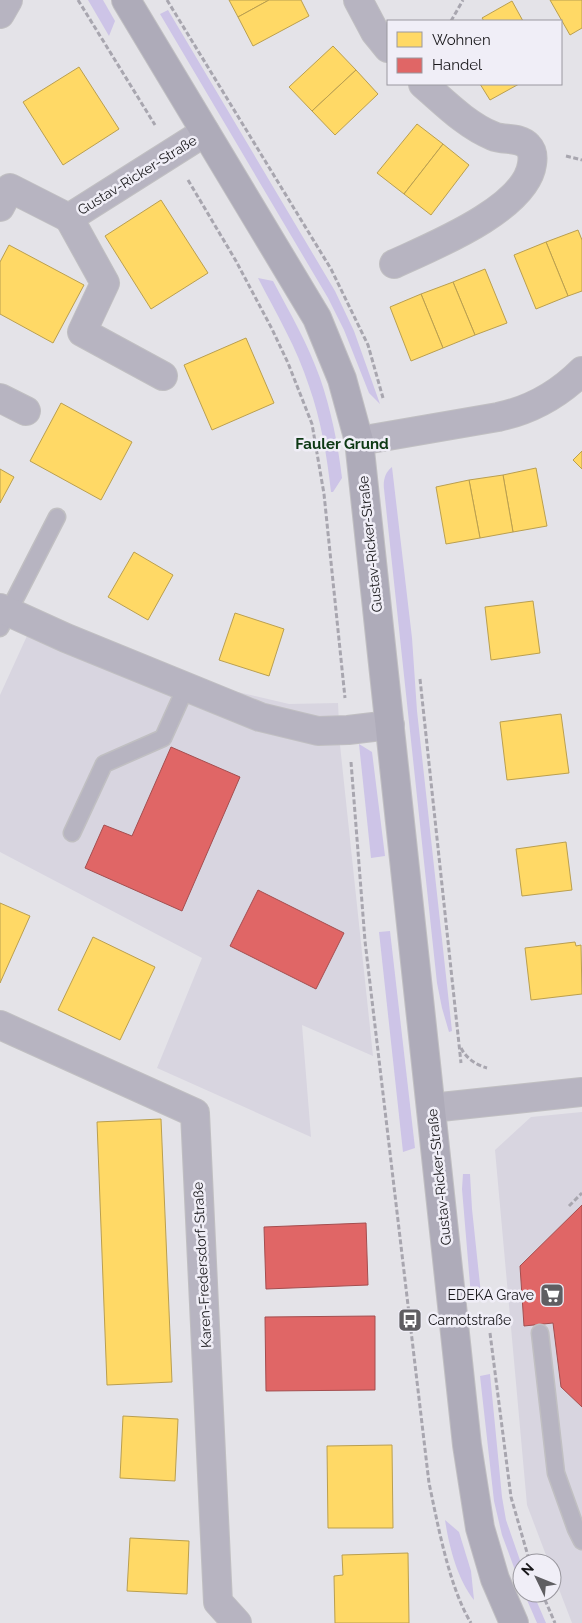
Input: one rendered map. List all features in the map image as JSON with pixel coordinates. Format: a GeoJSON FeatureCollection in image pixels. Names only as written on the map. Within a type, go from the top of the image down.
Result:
{"type":"FeatureCollection","features":[{"type":"Feature","properties":{"kind":"street"},"geometry":{"type":"LineString","coordinates":[[0,14],[8,0]]}},
{"type":"Feature","properties":{"kind":"street","name":"Gustav-Ricker-Straße"},"geometry":{"type":"LineString","coordinates":[[126,0],[317,318],[342,379],[358,441],[473,1489],[480,1528],[495,1579],[514,1623]]}},
{"type":"Feature","properties":{"kind":"street"},"geometry":{"type":"LineString","coordinates":[[358,0],[375,32],[387,47]]}},
{"type":"Feature","properties":{"kind":"street"},"geometry":{"type":"LineString","coordinates":[[394,264],[463,231],[497,209],[508,201],[525,182],[532,166],[531,150],[524,143],[512,138],[493,136],[481,130],[424,85]]}},
{"type":"Feature","properties":{"kind":"street","name":"Gustav-Ricker-Straße"},"geometry":{"type":"LineString","coordinates":[[69,218],[205,132]]}},
{"type":"Feature","properties":{"kind":"street","name":"Gustav-Ricker-Straße"},"geometry":{"type":"LineString","coordinates":[[0,206],[10,188],[69,218],[105,283],[82,332],[163,376]]}},
{"type":"Feature","properties":{"kind":"street"},"geometry":{"type":"LineString","coordinates":[[358,441],[518,412],[549,398],[582,371]]}},
{"type":"Feature","properties":{"kind":"street"},"geometry":{"type":"LineString","coordinates":[[0,398],[26,411]]}},
{"type":"Feature","properties":{"kind":"street"},"geometry":{"type":"LineString","coordinates":[[3,616],[66,638],[260,717],[280,723],[318,731],[390,725]]}},
{"type":"Feature","properties":{"kind":"street","name":"Karen-Fredersdorf-Straße"},"geometry":{"type":"LineString","coordinates":[[0,1025],[195,1113],[218,1602],[236,1623]]}},
{"type":"Feature","properties":{"kind":"street"},"geometry":{"type":"LineString","coordinates":[[431,1108],[582,1092]]}},
{"type":"Feature","properties":{"kind":"lane"},"geometry":{"type":"LineString","coordinates":[[3,616],[57,517]]}},
{"type":"Feature","properties":{"kind":"lane"},"geometry":{"type":"LineString","coordinates":[[72,833],[104,764],[163,738],[186,687]]}},
{"type":"Feature","properties":{"kind":"lane"},"geometry":{"type":"LineString","coordinates":[[540,1333],[556,1473],[576,1529],[582,1540]]}},
{"type":"Feature","properties":{"kind":"path"},"geometry":{"type":"LineString","coordinates":[[78,0],[172,152],[236,261],[288,363],[312,424],[324,494],[348,730],[365,941],[429,1483],[436,1518],[453,1577],[471,1623]]}},
{"type":"Feature","properties":{"kind":"path"},"geometry":{"type":"LineString","coordinates":[[452,20],[463,0]]}},
{"type":"Feature","properties":{"kind":"path"},"geometry":{"type":"LineString","coordinates":[[568,1206],[582,1194]]}},
{"type":"Feature","properties":{"kind":"path"},"geometry":{"type":"LineString","coordinates":[[546,1603],[555,1623]]}},
{"type":"Feature","properties":{"kind":"shaded area"},"geometry":{"type":"Polygon","coordinates":[[[88,0],[103,0],[115,21],[109,36],[88,0]]]}},
{"type":"Feature","properties":{"kind":"shaded area"},"geometry":{"type":"Polygon","coordinates":[[[168,10],[335,291],[354,331],[380,404],[369,393],[344,330],[328,298],[160,14],[168,10]]]}},
{"type":"Feature","properties":{"kind":"shaded area"},"geometry":{"type":"Polygon","coordinates":[[[258,278],[273,281],[304,341],[320,378],[334,427],[342,478],[333,492],[331,492],[320,425],[304,372],[286,331],[258,278]]]}},
{"type":"Feature","properties":{"kind":"shaded area"},"geometry":{"type":"Polygon","coordinates":[[[392,467],[412,638],[417,711],[452,1031],[449,1032],[437,983],[384,489],[385,477],[392,467]]]}},
{"type":"Feature","properties":{"kind":"shaded area"},"geometry":{"type":"Polygon","coordinates":[[[37,614],[216,687],[289,704],[338,703],[340,745],[373,1056],[302,1025],[311,1137],[157,1068],[202,958],[0,852],[0,695],[37,614]]]}},
{"type":"Feature","properties":{"kind":"shaded area"},"geometry":{"type":"Polygon","coordinates":[[[359,744],[372,752],[385,856],[371,858],[359,744]]]}},
{"type":"Feature","properties":{"kind":"shaded area"},"geometry":{"type":"Polygon","coordinates":[[[390,931],[415,1148],[403,1152],[379,932],[390,931]]]}},
{"type":"Feature","properties":{"kind":"shaded area"},"geometry":{"type":"Polygon","coordinates":[[[582,1112],[582,1623],[572,1623],[562,1597],[562,1553],[545,1553],[527,1505],[495,1150],[531,1117],[582,1112]]]}},
{"type":"Feature","properties":{"kind":"shaded area"},"geometry":{"type":"Polygon","coordinates":[[[463,1174],[470,1174],[481,1294],[471,1296],[462,1189],[463,1174]]]}},
{"type":"Feature","properties":{"kind":"shaded area"},"geometry":{"type":"Polygon","coordinates":[[[490,1374],[502,1497],[506,1520],[517,1553],[512,1553],[512,1562],[502,1535],[494,1501],[480,1376],[490,1374]]]}},
{"type":"Feature","properties":{"kind":"shaded area"},"geometry":{"type":"Polygon","coordinates":[[[445,1520],[459,1532],[471,1571],[474,1600],[458,1572],[451,1551],[445,1520]]]}},
{"type":"Feature","properties":{"kind":"shaded area"},"geometry":{"type":"Polygon","coordinates":[[[528,1603],[537,1603],[546,1623],[537,1623],[528,1603]]]}},
{"type":"Feature","properties":{"kind":"building: Wohnen"},"geometry":{"type":"Polygon","coordinates":[[[229,0],[269,0],[238,17],[229,0]]]}},
{"type":"Feature","properties":{"kind":"building: Wohnen"},"geometry":{"type":"Polygon","coordinates":[[[269,0],[301,0],[309,16],[253,46],[238,17],[269,0]]]}},
{"type":"Feature","properties":{"kind":"building: Wohnen"},"geometry":{"type":"Polygon","coordinates":[[[550,0],[582,0],[582,28],[570,35],[550,0]]]}},
{"type":"Feature","properties":{"kind":"building: Wohnen"},"geometry":{"type":"Polygon","coordinates":[[[512,1],[522,20],[483,20],[482,18],[512,1]]]}},
{"type":"Feature","properties":{"kind":"building: Wohnen"},"geometry":{"type":"Polygon","coordinates":[[[333,46],[356,70],[312,111],[289,87],[333,46]]]}},
{"type":"Feature","properties":{"kind":"building: Wohnen"},"geometry":{"type":"Polygon","coordinates":[[[79,67],[119,129],[63,165],[23,102],[79,67]]]}},
{"type":"Feature","properties":{"kind":"building: Wohnen"},"geometry":{"type":"Polygon","coordinates":[[[356,70],[378,94],[335,135],[312,111],[356,70]]]}},
{"type":"Feature","properties":{"kind":"building: Wohnen"},"geometry":{"type":"Polygon","coordinates":[[[481,85],[517,85],[490,100],[481,85]]]}},
{"type":"Feature","properties":{"kind":"building: Wohnen"},"geometry":{"type":"Polygon","coordinates":[[[417,124],[443,144],[404,194],[377,173],[417,124]]]}},
{"type":"Feature","properties":{"kind":"building: Wohnen"},"geometry":{"type":"Polygon","coordinates":[[[443,144],[469,165],[431,215],[404,194],[443,144]]]}},
{"type":"Feature","properties":{"kind":"building: Wohnen"},"geometry":{"type":"Polygon","coordinates":[[[161,200],[208,273],[151,309],[105,236],[161,200]]]}},
{"type":"Feature","properties":{"kind":"building: Wohnen"},"geometry":{"type":"Polygon","coordinates":[[[578,230],[582,240],[582,291],[568,296],[546,242],[578,230]]]}},
{"type":"Feature","properties":{"kind":"building: Wohnen"},"geometry":{"type":"Polygon","coordinates":[[[546,242],[568,296],[536,309],[514,255],[546,242]]]}},
{"type":"Feature","properties":{"kind":"building: Wohnen"},"geometry":{"type":"Polygon","coordinates":[[[9,245],[84,285],[53,343],[0,314],[0,262],[9,245]]]}},
{"type":"Feature","properties":{"kind":"building: Wohnen"},"geometry":{"type":"Polygon","coordinates":[[[485,269],[507,323],[475,335],[453,282],[485,269]]]}},
{"type":"Feature","properties":{"kind":"building: Wohnen"},"geometry":{"type":"Polygon","coordinates":[[[453,282],[475,335],[443,348],[421,294],[453,282]]]}},
{"type":"Feature","properties":{"kind":"building: Wohnen"},"geometry":{"type":"Polygon","coordinates":[[[421,294],[443,348],[411,361],[390,307],[421,294]]]}},
{"type":"Feature","properties":{"kind":"building: Wohnen"},"geometry":{"type":"Polygon","coordinates":[[[246,338],[274,403],[212,430],[184,365],[246,338]]]}},
{"type":"Feature","properties":{"kind":"building: Wohnen"},"geometry":{"type":"Polygon","coordinates":[[[61,403],[132,442],[101,500],[30,461],[61,403]]]}},
{"type":"Feature","properties":{"kind":"building: Wohnen"},"geometry":{"type":"Polygon","coordinates":[[[582,451],[582,469],[573,460],[582,451]]]}},
{"type":"Feature","properties":{"kind":"building: Wohnen"},"geometry":{"type":"Polygon","coordinates":[[[536,468],[547,526],[513,532],[503,475],[536,468]]]}},
{"type":"Feature","properties":{"kind":"building: Wohnen"},"geometry":{"type":"Polygon","coordinates":[[[0,469],[14,477],[0,503],[0,469]]]}},
{"type":"Feature","properties":{"kind":"building: Wohnen"},"geometry":{"type":"Polygon","coordinates":[[[503,475],[513,532],[480,538],[469,480],[503,475]]]}},
{"type":"Feature","properties":{"kind":"building: Wohnen"},"geometry":{"type":"Polygon","coordinates":[[[469,480],[480,538],[446,544],[436,487],[469,480]]]}},
{"type":"Feature","properties":{"kind":"building: Wohnen"},"geometry":{"type":"Polygon","coordinates":[[[134,552],[173,575],[148,620],[108,597],[134,552]]]}},
{"type":"Feature","properties":{"kind":"building: Wohnen"},"geometry":{"type":"Polygon","coordinates":[[[533,601],[540,653],[491,660],[485,607],[533,601]]]}},
{"type":"Feature","properties":{"kind":"building: Wohnen"},"geometry":{"type":"Polygon","coordinates":[[[235,613],[284,629],[269,676],[219,660],[235,613]]]}},
{"type":"Feature","properties":{"kind":"building: Wohnen"},"geometry":{"type":"Polygon","coordinates":[[[561,714],[569,773],[507,780],[500,722],[561,714]]]}},
{"type":"Feature","properties":{"kind":"building: Wohnen"},"geometry":{"type":"Polygon","coordinates":[[[566,842],[572,890],[522,896],[516,849],[566,842]]]}},
{"type":"Feature","properties":{"kind":"building: Wohnen"},"geometry":{"type":"Polygon","coordinates":[[[0,903],[30,916],[0,983],[0,903]]]}},
{"type":"Feature","properties":{"kind":"building: Wohnen"},"geometry":{"type":"Polygon","coordinates":[[[93,937],[155,967],[120,1040],[58,1010],[93,937]]]}},
{"type":"Feature","properties":{"kind":"building: Wohnen"},"geometry":{"type":"Polygon","coordinates":[[[575,942],[576,946],[581,945],[582,994],[531,1000],[525,948],[575,942]]]}},
{"type":"Feature","properties":{"kind":"building: Wohnen"},"geometry":{"type":"Polygon","coordinates":[[[161,1119],[172,1382],[107,1385],[97,1122],[161,1119]]]}},
{"type":"Feature","properties":{"kind":"building: Wohnen"},"geometry":{"type":"Polygon","coordinates":[[[123,1416],[178,1419],[175,1481],[120,1478],[123,1416]]]}},
{"type":"Feature","properties":{"kind":"building: Wohnen"},"geometry":{"type":"Polygon","coordinates":[[[392,1445],[393,1528],[328,1528],[327,1446],[392,1445]]]}},
{"type":"Feature","properties":{"kind":"building: Wohnen"},"geometry":{"type":"Polygon","coordinates":[[[130,1538],[189,1541],[187,1594],[127,1591],[130,1538]]]}},
{"type":"Feature","properties":{"kind":"building: Wohnen"},"geometry":{"type":"Polygon","coordinates":[[[408,1553],[409,1623],[335,1623],[334,1576],[343,1575],[342,1555],[408,1553]]]}},
{"type":"Feature","properties":{"kind":"building: Handel"},"geometry":{"type":"Polygon","coordinates":[[[171,747],[240,777],[182,911],[85,868],[104,825],[132,836],[171,747]]]}},
{"type":"Feature","properties":{"kind":"building: Handel"},"geometry":{"type":"Polygon","coordinates":[[[258,890],[344,933],[316,989],[230,946],[258,890]]]}},
{"type":"Feature","properties":{"kind":"building: Handel","name":"EDEKA Grave"},"geometry":{"type":"Polygon","coordinates":[[[582,1205],[582,1407],[561,1387],[553,1323],[524,1326],[520,1266],[582,1205]]]}},
{"type":"Feature","properties":{"kind":"building: Handel"},"geometry":{"type":"Polygon","coordinates":[[[366,1223],[368,1285],[266,1289],[264,1227],[366,1223]]]}},
{"type":"Feature","properties":{"kind":"building: Handel"},"geometry":{"type":"Polygon","coordinates":[[[375,1316],[375,1390],[266,1391],[265,1317],[375,1316]]]}},
{"type":"Feature","properties":{"kind":"place","name":"EDEKA Grave"},"geometry":{"type":"Point","coordinates":[552,1295]}},
{"type":"Feature","properties":{"kind":"place","name":"Carnotstraße"},"geometry":{"type":"Point","coordinates":[410,1320]}},
{"type":"Feature","properties":{"kind":"district","name":"Fauler Grund"},"geometry":{"type":"Point","coordinates":[342,444]}}]}
